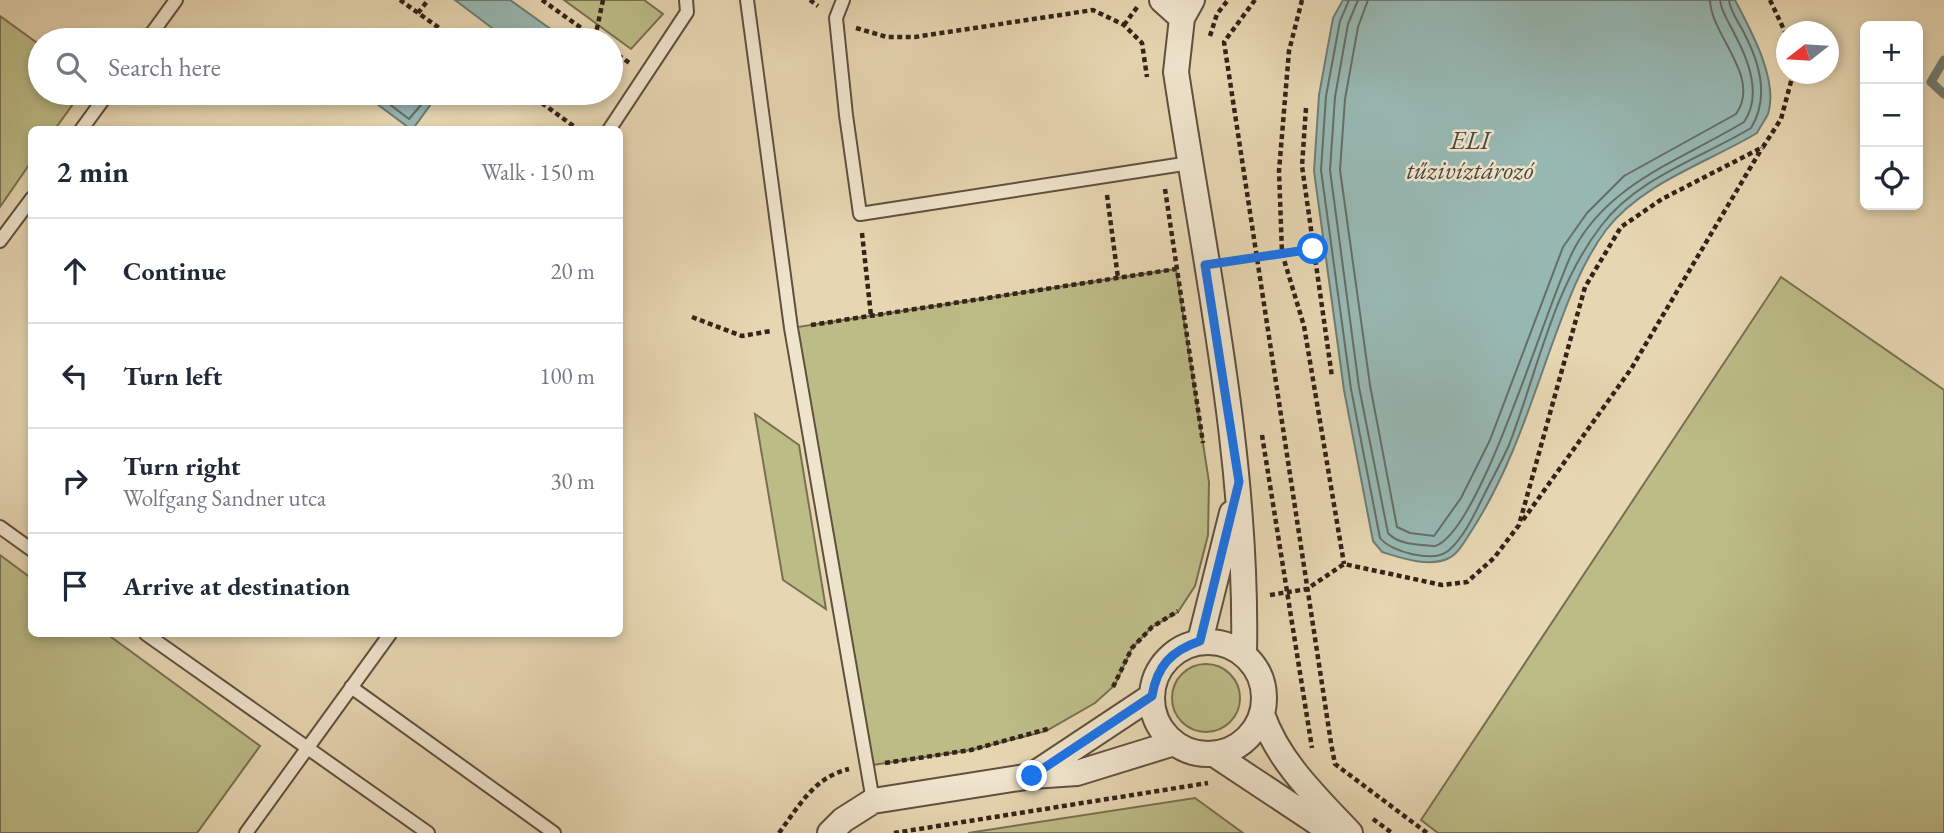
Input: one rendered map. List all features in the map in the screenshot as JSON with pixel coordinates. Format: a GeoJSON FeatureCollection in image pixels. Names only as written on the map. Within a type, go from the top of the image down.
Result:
{"type":"FeatureCollection","features":[{"type":"Feature","properties":{"kind":"street"},"geometry":{"type":"LineString","coordinates":[[1162,0],[1187,9],[1176,72],[1239,482],[1245,598],[1244,654]]}},
{"type":"Feature","properties":{"kind":"street"},"geometry":{"type":"LineString","coordinates":[[1200,641],[1215,591],[1239,482]]}},
{"type":"Feature","properties":{"kind":"street"},"geometry":{"type":"LineString","coordinates":[[1262,714],[1255,729],[1244,741],[1230,750],[1200,754],[1174,743],[1162,730],[1154,714],[1152,696],[1155,677],[1166,660],[1181,648],[1200,641],[1216,641],[1244,654],[1255,667],[1262,682],[1262,714],[1270,738],[1287,762],[1350,833]]}},
{"type":"Feature","properties":{"kind":"street"},"geometry":{"type":"LineString","coordinates":[[1032,776],[1152,696]]}},
{"type":"Feature","properties":{"kind":"street"},"geometry":{"type":"LineString","coordinates":[[830,833],[843,820],[873,801],[1032,776],[1077,773],[1174,743]]}},
{"type":"Feature","properties":{"kind":"street"},"geometry":{"type":"LineString","coordinates":[[1214,754],[1333,833]]}},
{"type":"Feature","properties":{"kind":"lane"},"geometry":{"type":"LineString","coordinates":[[156,28],[176,0]]}},
{"type":"Feature","properties":{"kind":"lane"},"geometry":{"type":"LineString","coordinates":[[612,126],[687,12],[685,0]]}},
{"type":"Feature","properties":{"kind":"lane"},"geometry":{"type":"LineString","coordinates":[[747,0],[791,328],[873,801]]}},
{"type":"Feature","properties":{"kind":"lane"},"geometry":{"type":"LineString","coordinates":[[843,0],[836,18],[860,214],[1190,163]]}},
{"type":"Feature","properties":{"kind":"lane"},"geometry":{"type":"LineString","coordinates":[[84,126],[99,105]]}},
{"type":"Feature","properties":{"kind":"lane"},"geometry":{"type":"LineString","coordinates":[[0,241],[28,203]]}},
{"type":"Feature","properties":{"kind":"lane"},"geometry":{"type":"LineString","coordinates":[[0,527],[28,547]]}},
{"type":"Feature","properties":{"kind":"lane"},"geometry":{"type":"LineString","coordinates":[[150,637],[428,833]]}},
{"type":"Feature","properties":{"kind":"lane"},"geometry":{"type":"LineString","coordinates":[[246,833],[388,637]]}},
{"type":"Feature","properties":{"kind":"lane"},"geometry":{"type":"LineString","coordinates":[[351,687],[554,833]]}},
{"type":"Feature","properties":{"kind":"path"},"geometry":{"type":"LineString","coordinates":[[400,0],[439,28]]}},
{"type":"Feature","properties":{"kind":"path"},"geometry":{"type":"LineString","coordinates":[[418,13],[428,0]]}},
{"type":"Feature","properties":{"kind":"path"},"geometry":{"type":"LineString","coordinates":[[542,0],[581,28]]}},
{"type":"Feature","properties":{"kind":"path"},"geometry":{"type":"LineString","coordinates":[[598,28],[603,0]]}},
{"type":"Feature","properties":{"kind":"path"},"geometry":{"type":"LineString","coordinates":[[810,0],[859,30],[887,37],[915,37],[1093,10],[1124,25],[1142,43],[1148,84]]}},
{"type":"Feature","properties":{"kind":"path"},"geometry":{"type":"LineString","coordinates":[[1124,25],[1143,0]]}},
{"type":"Feature","properties":{"kind":"path"},"geometry":{"type":"LineString","coordinates":[[1209,38],[1217,14],[1228,0]]}},
{"type":"Feature","properties":{"kind":"path"},"geometry":{"type":"LineString","coordinates":[[1255,0],[1224,42],[1335,764],[1427,833]]}},
{"type":"Feature","properties":{"kind":"path"},"geometry":{"type":"LineString","coordinates":[[1302,0],[1289,51],[1280,158],[1282,253],[1304,326],[1344,564]]}},
{"type":"Feature","properties":{"kind":"path"},"geometry":{"type":"LineString","coordinates":[[1770,0],[1780,21]]}},
{"type":"Feature","properties":{"kind":"path"},"geometry":{"type":"LineString","coordinates":[[1245,598],[1307,589],[1344,564],[1419,582],[1442,585],[1467,582],[1494,558],[1631,369],[1781,119],[1790,84]]}},
{"type":"Feature","properties":{"kind":"path"},"geometry":{"type":"LineString","coordinates":[[545,105],[573,126]]}},
{"type":"Feature","properties":{"kind":"path"},"geometry":{"type":"LineString","coordinates":[[1306,108],[1302,166],[1332,377]]}},
{"type":"Feature","properties":{"kind":"path"},"geometry":{"type":"LineString","coordinates":[[1519,524],[1585,287],[1621,227],[1662,199],[1763,147]]}},
{"type":"Feature","properties":{"kind":"path"},"geometry":{"type":"LineString","coordinates":[[1161,167],[1205,456]]}},
{"type":"Feature","properties":{"kind":"path"},"geometry":{"type":"LineString","coordinates":[[1104,176],[1118,278]]}},
{"type":"Feature","properties":{"kind":"path"},"geometry":{"type":"LineString","coordinates":[[860,214],[871,316]]}},
{"type":"Feature","properties":{"kind":"path"},"geometry":{"type":"LineString","coordinates":[[1233,247],[1237,273]]}},
{"type":"Feature","properties":{"kind":"path"},"geometry":{"type":"LineString","coordinates":[[692,317],[742,336],[1313,249]]}},
{"type":"Feature","properties":{"kind":"path"},"geometry":{"type":"LineString","coordinates":[[1262,433],[1313,751]]}},
{"type":"Feature","properties":{"kind":"path"},"geometry":{"type":"LineString","coordinates":[[1105,694],[1115,685],[1132,648],[1152,627],[1178,612],[1195,586],[1215,591]]}},
{"type":"Feature","properties":{"kind":"path"},"geometry":{"type":"LineString","coordinates":[[779,833],[816,784],[835,772],[971,750],[1046,731],[1058,724]]}},
{"type":"Feature","properties":{"kind":"path"},"geometry":{"type":"LineString","coordinates":[[894,833],[1213,783]]}},
{"type":"Feature","properties":{"kind":"path"},"geometry":{"type":"LineString","coordinates":[[1363,812],[1392,833]]}},
{"type":"Feature","properties":{"kind":"green space"},"geometry":{"type":"Polygon","coordinates":[[[564,0],[644,0],[663,14],[631,49],[623,43],[623,28],[602,28],[564,0]]]}},
{"type":"Feature","properties":{"kind":"green space"},"geometry":{"type":"Polygon","coordinates":[[[0,16],[28,36],[28,105],[72,105],[57,126],[28,126],[28,166],[0,207],[0,16]]]}},
{"type":"Feature","properties":{"kind":"green space"},"geometry":{"type":"Polygon","coordinates":[[[1176,269],[1209,482],[1208,535],[1195,586],[1178,612],[1152,627],[1132,648],[1115,685],[1095,703],[1046,731],[971,750],[866,766],[791,328],[1176,269]]]}},
{"type":"Feature","properties":{"kind":"green space"},"geometry":{"type":"Polygon","coordinates":[[[1781,277],[1944,390],[1944,833],[1438,833],[1421,820],[1781,277]]]}},
{"type":"Feature","properties":{"kind":"green space"},"geometry":{"type":"Polygon","coordinates":[[[755,414],[799,445],[826,609],[783,580],[755,414]]]}},
{"type":"Feature","properties":{"kind":"green space"},"geometry":{"type":"Polygon","coordinates":[[[0,555],[28,576],[28,637],[111,637],[260,746],[197,833],[0,833],[0,555]]]}},
{"type":"Feature","properties":{"kind":"green space"},"geometry":{"type":"Polygon","coordinates":[[[1206,664],[1219,667],[1230,674],[1237,685],[1240,698],[1237,711],[1230,722],[1219,729],[1206,732],[1193,729],[1182,722],[1175,711],[1172,698],[1175,685],[1182,674],[1193,667],[1206,664]]]}},
{"type":"Feature","properties":{"kind":"green space"},"geometry":{"type":"Polygon","coordinates":[[[1195,798],[1243,833],[968,833],[1195,798]]]}},
{"type":"Feature","properties":{"kind":"water"},"geometry":{"type":"Polygon","coordinates":[[[455,0],[510,0],[549,28],[492,28],[455,0]]]}},
{"type":"Feature","properties":{"kind":"water","name":"ELI tűzivíztározó"},"geometry":{"type":"Polygon","coordinates":[[[1343,0],[1735,0],[1761,55],[1770,86],[1768,114],[1757,133],[1656,187],[1638,199],[1606,230],[1588,258],[1574,288],[1507,465],[1485,509],[1462,546],[1453,556],[1441,561],[1424,562],[1398,557],[1382,552],[1373,541],[1344,390],[1314,171],[1319,95],[1333,18],[1343,0]]]}},
{"type":"Feature","properties":{"kind":"water"},"geometry":{"type":"Polygon","coordinates":[[[378,105],[430,105],[415,126],[407,126],[378,105]]]}},
{"type":"Feature","properties":{"kind":"waterway"},"geometry":{"type":"LineString","coordinates":[[1944,60],[1931,82],[1944,94]]}},
{"type":"Feature","properties":{"kind":"route"},"geometry":{"type":"LineString","coordinates":[[1032,776],[1152,696],[1155,677],[1166,660],[1181,648],[1200,641],[1215,591],[1239,482],[1205,265],[1313,249]]}}]}
